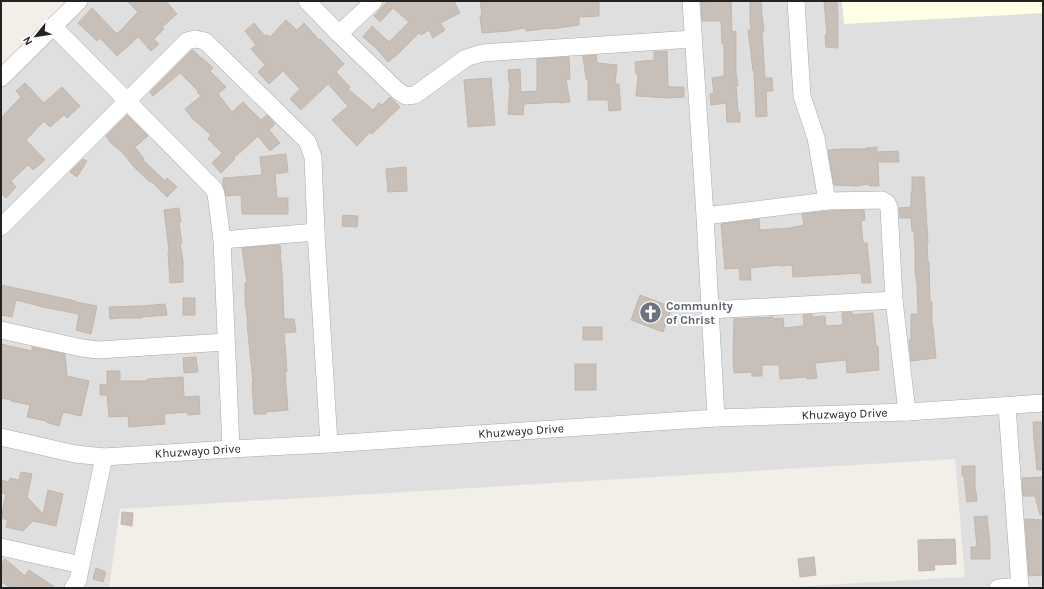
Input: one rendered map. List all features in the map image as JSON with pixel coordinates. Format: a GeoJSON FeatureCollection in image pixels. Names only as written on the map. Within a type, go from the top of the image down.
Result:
{"type":"FeatureCollection","features":[{"type":"Feature","properties":{"kind":"street"},"geometry":{"type":"LineString","coordinates":[[1,78],[79,1]]}},
{"type":"Feature","properties":{"kind":"street"},"geometry":{"type":"LineString","coordinates":[[307,1],[398,91],[406,96],[414,95],[466,58],[482,52],[693,39]]}},
{"type":"Feature","properties":{"kind":"street"},"geometry":{"type":"LineString","coordinates":[[339,34],[374,1]]}},
{"type":"Feature","properties":{"kind":"street"},"geometry":{"type":"LineString","coordinates":[[691,1],[716,418]]}},
{"type":"Feature","properties":{"kind":"street"},"geometry":{"type":"LineString","coordinates":[[796,1],[802,96],[816,138],[827,202]]}},
{"type":"Feature","properties":{"kind":"street"},"geometry":{"type":"LineString","coordinates":[[53,26],[214,189],[216,194],[222,240],[231,449]]}},
{"type":"Feature","properties":{"kind":"street"},"geometry":{"type":"LineString","coordinates":[[1,227],[186,41],[195,39],[205,41],[307,141],[313,157],[329,444]]}},
{"type":"Feature","properties":{"kind":"street"},"geometry":{"type":"LineString","coordinates":[[705,216],[827,202],[882,200],[888,204],[894,300],[907,412]]}},
{"type":"Feature","properties":{"kind":"street"},"geometry":{"type":"LineString","coordinates":[[222,240],[316,232]]}},
{"type":"Feature","properties":{"kind":"street"},"geometry":{"type":"LineString","coordinates":[[710,310],[894,300]]}},
{"type":"Feature","properties":{"kind":"street"},"geometry":{"type":"LineString","coordinates":[[1,330],[82,348],[98,350],[226,342]]}},
{"type":"Feature","properties":{"kind":"street","name":"Khuzwayo Drive"},"geometry":{"type":"LineString","coordinates":[[1,437],[75,454],[104,457],[329,444],[716,418],[907,412],[1043,403]]}},
{"type":"Feature","properties":{"kind":"street"},"geometry":{"type":"LineString","coordinates":[[998,588],[1020,587],[1007,406]]}},
{"type":"Feature","properties":{"kind":"street"},"geometry":{"type":"LineString","coordinates":[[73,588],[78,580],[82,565],[104,457]]}},
{"type":"Feature","properties":{"kind":"street"},"geometry":{"type":"LineString","coordinates":[[1,547],[82,565]]}},
{"type":"Feature","properties":{"kind":"shaded area"},"geometry":{"type":"Polygon","coordinates":[[[68,1],[1043,1],[1043,588],[787,588],[965,577],[955,459],[120,509],[109,588],[1,588],[1,66],[68,1]]]}},
{"type":"Feature","properties":{"kind":"shaded area"},"geometry":{"type":"Polygon","coordinates":[[[842,1],[1043,1],[1043,13],[844,24],[842,1]]]}},
{"type":"Feature","properties":{"kind":"building"},"geometry":{"type":"Polygon","coordinates":[[[127,1],[166,1],[177,14],[162,27],[164,29],[154,39],[159,44],[151,51],[138,37],[117,56],[100,38],[97,41],[78,23],[92,8],[116,33],[118,33],[138,12],[127,1]]]}},
{"type":"Feature","properties":{"kind":"building"},"geometry":{"type":"Polygon","coordinates":[[[387,1],[454,1],[460,13],[440,23],[445,30],[433,38],[429,30],[421,35],[419,33],[388,62],[376,48],[363,37],[372,26],[389,42],[409,22],[393,8],[380,22],[374,16],[387,1]]]}},
{"type":"Feature","properties":{"kind":"building"},"geometry":{"type":"Polygon","coordinates":[[[480,1],[599,1],[599,16],[579,17],[579,25],[526,31],[525,28],[482,33],[480,1]]]}},
{"type":"Feature","properties":{"kind":"building"},"geometry":{"type":"Polygon","coordinates":[[[731,1],[732,32],[736,31],[736,73],[738,86],[736,86],[740,122],[727,122],[726,103],[711,105],[710,94],[714,93],[712,78],[724,76],[724,44],[722,44],[721,21],[702,21],[701,2],[731,1]]]}},
{"type":"Feature","properties":{"kind":"building"},"geometry":{"type":"Polygon","coordinates":[[[761,1],[764,31],[762,31],[765,78],[772,78],[773,91],[766,91],[767,116],[756,117],[754,71],[748,30],[751,30],[750,2],[761,1]]]}},
{"type":"Feature","properties":{"kind":"building"},"geometry":{"type":"Polygon","coordinates":[[[824,1],[837,1],[838,48],[826,47],[825,35],[827,35],[824,1]]]}},
{"type":"Feature","properties":{"kind":"building"},"geometry":{"type":"Polygon","coordinates":[[[286,20],[297,30],[304,23],[319,40],[320,39],[344,64],[336,72],[350,87],[348,89],[373,110],[379,103],[382,105],[390,97],[400,107],[372,134],[370,132],[357,146],[332,120],[348,106],[328,84],[301,110],[290,99],[300,89],[283,71],[269,84],[258,72],[265,65],[251,49],[256,45],[245,31],[254,23],[265,36],[267,35],[270,37],[286,20]]]}},
{"type":"Feature","properties":{"kind":"building"},"geometry":{"type":"Polygon","coordinates":[[[192,50],[213,68],[210,71],[226,87],[218,94],[232,112],[243,102],[261,120],[267,115],[275,124],[269,130],[280,143],[270,151],[258,136],[233,159],[235,159],[221,173],[212,163],[222,153],[208,139],[211,135],[193,119],[185,109],[201,96],[197,92],[198,91],[180,73],[153,96],[150,92],[192,50]]]}},
{"type":"Feature","properties":{"kind":"building"},"geometry":{"type":"Polygon","coordinates":[[[667,51],[668,87],[684,87],[684,97],[669,98],[636,96],[638,74],[636,74],[635,62],[654,60],[654,52],[667,51]]]}},
{"type":"Feature","properties":{"kind":"building"},"geometry":{"type":"Polygon","coordinates":[[[596,55],[597,63],[617,65],[615,84],[619,84],[621,110],[609,111],[608,100],[588,100],[588,79],[586,79],[583,56],[596,55]]]}},
{"type":"Feature","properties":{"kind":"building"},"geometry":{"type":"Polygon","coordinates":[[[569,57],[570,79],[566,80],[570,102],[524,104],[523,115],[508,114],[510,83],[508,70],[520,69],[521,92],[537,91],[537,59],[569,57]]]}},
{"type":"Feature","properties":{"kind":"building"},"geometry":{"type":"Polygon","coordinates":[[[491,78],[495,125],[468,127],[464,80],[491,78]]]}},
{"type":"Feature","properties":{"kind":"building"},"geometry":{"type":"Polygon","coordinates":[[[25,83],[44,103],[62,87],[80,106],[67,118],[64,115],[50,127],[44,121],[26,140],[45,160],[33,170],[28,165],[11,181],[16,187],[6,198],[1,193],[1,118],[21,97],[16,91],[25,83]]]}},
{"type":"Feature","properties":{"kind":"building"},"geometry":{"type":"Polygon","coordinates":[[[127,115],[148,136],[135,147],[144,159],[143,160],[165,181],[167,178],[177,187],[167,197],[134,167],[106,136],[127,115]]]}},
{"type":"Feature","properties":{"kind":"building"},"geometry":{"type":"Polygon","coordinates":[[[877,147],[877,152],[898,151],[899,162],[878,162],[879,186],[869,186],[869,184],[856,186],[834,185],[828,150],[866,149],[877,147]]]}},
{"type":"Feature","properties":{"kind":"building"},"geometry":{"type":"Polygon","coordinates":[[[286,154],[288,172],[275,174],[277,198],[288,198],[288,214],[242,214],[241,195],[226,196],[223,178],[262,175],[260,157],[286,154]]]}},
{"type":"Feature","properties":{"kind":"building"},"geometry":{"type":"Polygon","coordinates":[[[83,159],[87,161],[77,177],[70,172],[83,159]]]}},
{"type":"Feature","properties":{"kind":"building"},"geometry":{"type":"Polygon","coordinates":[[[406,167],[407,191],[388,192],[386,169],[406,167]]]}},
{"type":"Feature","properties":{"kind":"building"},"geometry":{"type":"Polygon","coordinates":[[[912,177],[924,177],[930,302],[932,302],[932,327],[936,358],[911,361],[909,340],[911,340],[911,314],[918,314],[914,231],[912,231],[911,218],[900,218],[899,208],[911,207],[912,177]]]}},
{"type":"Feature","properties":{"kind":"building"},"geometry":{"type":"Polygon","coordinates":[[[179,208],[181,222],[179,223],[182,243],[180,243],[183,261],[183,282],[170,283],[169,251],[164,210],[179,208]]]}},
{"type":"Feature","properties":{"kind":"building"},"geometry":{"type":"Polygon","coordinates":[[[864,210],[865,220],[861,221],[863,243],[867,243],[871,283],[862,283],[861,273],[793,277],[792,265],[750,268],[751,280],[740,280],[739,268],[725,269],[721,224],[759,219],[760,230],[790,228],[804,225],[802,214],[828,211],[864,210]]]}},
{"type":"Feature","properties":{"kind":"building"},"geometry":{"type":"Polygon","coordinates":[[[343,215],[358,216],[357,227],[342,226],[343,215]]]}},
{"type":"Feature","properties":{"kind":"building"},"geometry":{"type":"Polygon","coordinates":[[[280,245],[284,319],[294,319],[296,332],[284,333],[288,410],[266,412],[266,414],[254,414],[253,382],[245,301],[245,283],[247,283],[242,248],[280,245]]]}},
{"type":"Feature","properties":{"kind":"building"},"geometry":{"type":"Polygon","coordinates":[[[1,285],[97,306],[91,334],[76,330],[79,314],[16,300],[12,317],[1,315],[1,285]]]}},
{"type":"Feature","properties":{"kind":"building","name":"Community of Christ"},"geometry":{"type":"Polygon","coordinates":[[[640,295],[672,307],[663,332],[631,320],[640,295]]]}},
{"type":"Feature","properties":{"kind":"building"},"geometry":{"type":"Polygon","coordinates":[[[183,298],[195,298],[195,315],[183,315],[183,298]]]}},
{"type":"Feature","properties":{"kind":"building"},"geometry":{"type":"Polygon","coordinates":[[[165,304],[167,315],[142,318],[110,319],[109,307],[165,304]]]}},
{"type":"Feature","properties":{"kind":"building"},"geometry":{"type":"Polygon","coordinates":[[[852,312],[852,315],[873,313],[876,346],[878,346],[879,370],[847,373],[846,360],[815,363],[817,378],[807,379],[807,377],[780,379],[779,365],[762,365],[762,376],[752,376],[752,372],[734,373],[734,319],[773,317],[773,319],[783,318],[784,328],[804,326],[803,315],[812,314],[812,317],[825,316],[826,326],[843,325],[842,313],[852,312]]]}},
{"type":"Feature","properties":{"kind":"building"},"geometry":{"type":"Polygon","coordinates":[[[583,327],[602,327],[602,340],[583,340],[583,327]]]}},
{"type":"Feature","properties":{"kind":"building"},"geometry":{"type":"Polygon","coordinates":[[[1,344],[32,351],[32,347],[65,354],[67,376],[89,381],[81,416],[63,412],[59,426],[46,421],[27,417],[30,405],[1,398],[1,344]]]}},
{"type":"Feature","properties":{"kind":"building"},"geometry":{"type":"Polygon","coordinates":[[[196,357],[198,372],[184,373],[183,358],[196,357]]]}},
{"type":"Feature","properties":{"kind":"building"},"geometry":{"type":"Polygon","coordinates":[[[575,364],[596,364],[596,390],[575,390],[575,364]]]}},
{"type":"Feature","properties":{"kind":"building"},"geometry":{"type":"Polygon","coordinates":[[[107,371],[120,371],[120,381],[147,381],[147,379],[183,377],[184,397],[199,396],[200,414],[188,415],[187,412],[164,414],[165,424],[129,427],[128,416],[109,417],[107,395],[100,395],[100,384],[107,385],[107,371]]]}},
{"type":"Feature","properties":{"kind":"building"},"geometry":{"type":"Polygon","coordinates":[[[1033,422],[1043,422],[1043,470],[1037,470],[1033,422]]]}},
{"type":"Feature","properties":{"kind":"building"},"geometry":{"type":"Polygon","coordinates":[[[962,466],[975,466],[975,491],[977,501],[967,502],[964,476],[962,476],[962,466]]]}},
{"type":"Feature","properties":{"kind":"building"},"geometry":{"type":"Polygon","coordinates":[[[21,472],[32,474],[27,497],[43,514],[48,490],[63,494],[56,526],[33,521],[23,531],[6,527],[8,520],[1,518],[6,494],[1,493],[1,480],[9,482],[10,478],[19,480],[21,472]]]}},
{"type":"Feature","properties":{"kind":"building"},"geometry":{"type":"Polygon","coordinates":[[[1043,477],[1043,515],[1040,515],[1035,496],[1023,496],[1022,478],[1043,477]]]}},
{"type":"Feature","properties":{"kind":"building"},"geometry":{"type":"Polygon","coordinates":[[[122,512],[133,513],[132,526],[121,524],[122,512]]]}},
{"type":"Feature","properties":{"kind":"building"},"geometry":{"type":"Polygon","coordinates":[[[987,516],[990,559],[971,559],[971,547],[977,547],[974,517],[987,516]]]}},
{"type":"Feature","properties":{"kind":"building"},"geometry":{"type":"Polygon","coordinates":[[[1025,519],[1043,520],[1043,575],[1029,576],[1025,519]]]}},
{"type":"Feature","properties":{"kind":"building"},"geometry":{"type":"Polygon","coordinates":[[[955,539],[956,564],[934,565],[935,570],[919,571],[918,540],[955,539]]]}},
{"type":"Feature","properties":{"kind":"building"},"geometry":{"type":"Polygon","coordinates":[[[814,557],[816,575],[800,577],[798,559],[814,557]]]}},
{"type":"Feature","properties":{"kind":"building"},"geometry":{"type":"Polygon","coordinates":[[[5,559],[25,576],[29,570],[56,588],[10,588],[1,581],[1,564],[5,559]]]}},
{"type":"Feature","properties":{"kind":"building"},"geometry":{"type":"Polygon","coordinates":[[[96,568],[106,572],[103,582],[93,579],[96,568]]]}},
{"type":"Feature","properties":{"kind":"place","name":"Community of Christ"},"geometry":{"type":"Point","coordinates":[651,313]}}]}
